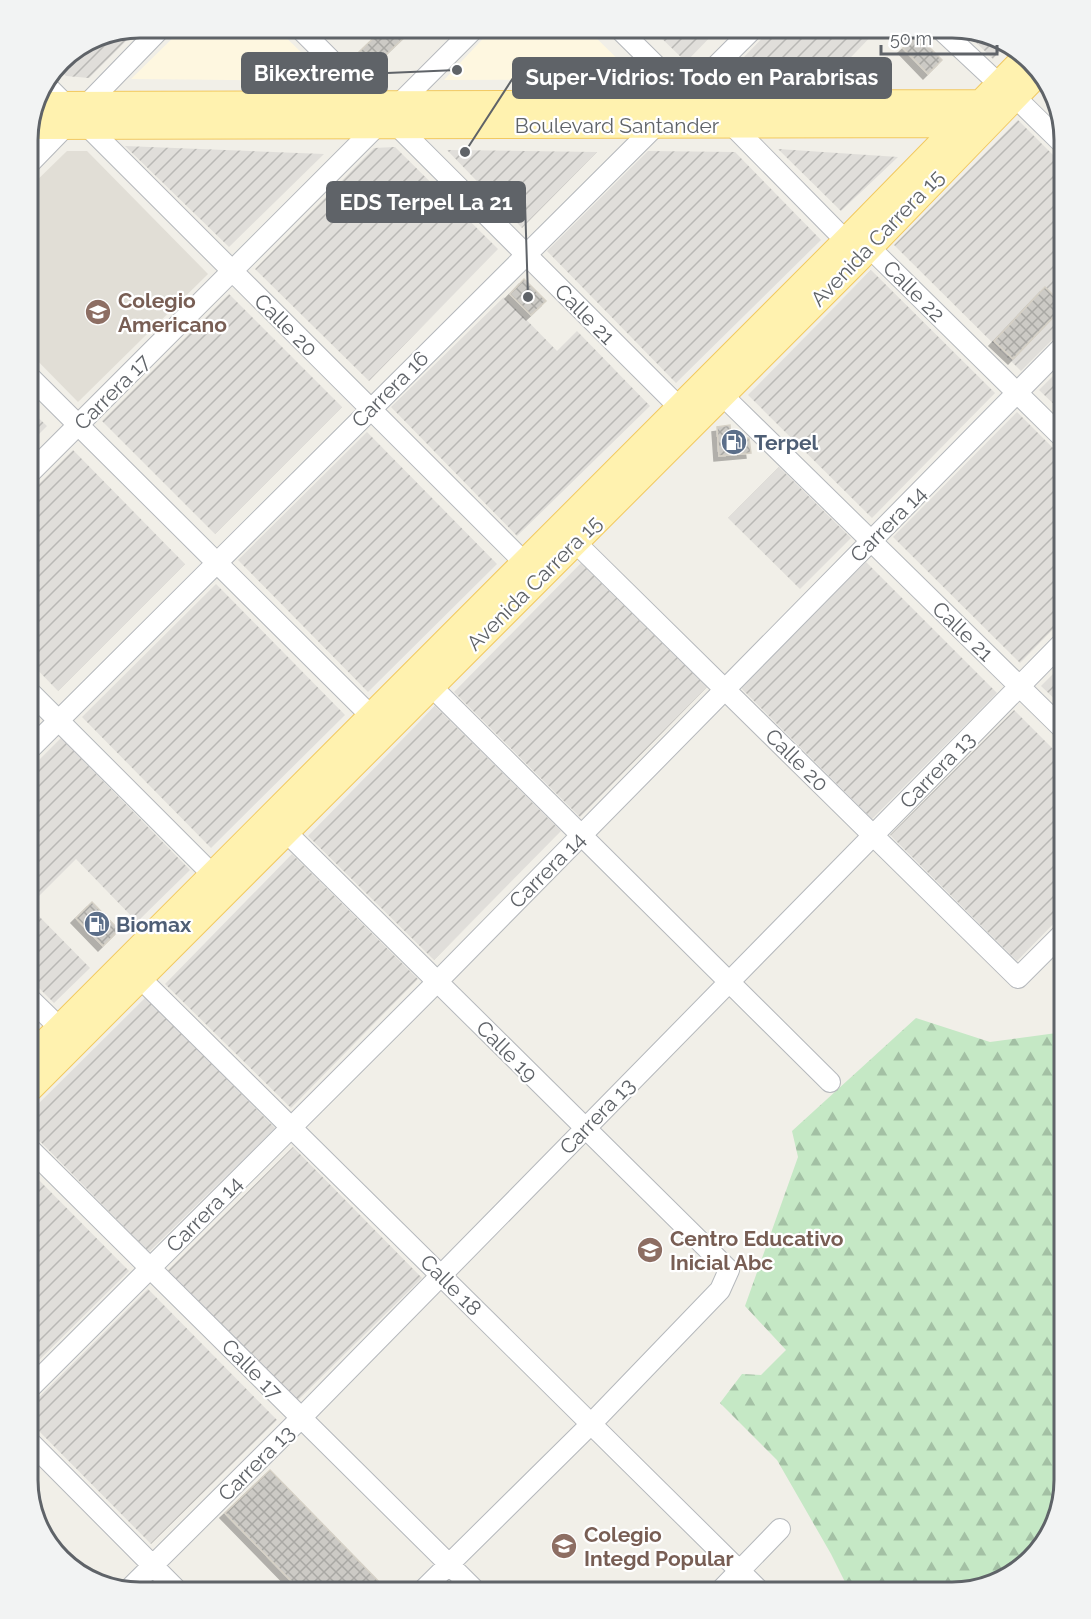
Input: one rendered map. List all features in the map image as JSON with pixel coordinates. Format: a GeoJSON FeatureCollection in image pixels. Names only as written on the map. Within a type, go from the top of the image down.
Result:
{"type":"FeatureCollection","features":[{"type":"Feature","properties":{"kind":"main road","name":"Avenida Carrera 15"},"geometry":{"type":"LineString","coordinates":[[38,1050],[525,563],[715,388],[1007,91],[1021,65]]}},
{"type":"Feature","properties":{"kind":"main road","name":"Avenida Carrera 15"},"geometry":{"type":"LineString","coordinates":[[1007,91],[1032,76]]}},
{"type":"Feature","properties":{"kind":"main road","name":"Boulevard Santander"},"geometry":{"type":"LineString","coordinates":[[387,115],[691,101],[985,114]]}},
{"type":"Feature","properties":{"kind":"main road","name":"Boulevard Santander"},"geometry":{"type":"LineString","coordinates":[[44,106],[71,111],[387,115],[655,125],[960,124],[985,114]]}},
{"type":"Feature","properties":{"kind":"main road","name":"Boulevard Santander"},"geometry":{"type":"LineString","coordinates":[[39,123],[71,111]]}},
{"type":"Feature","properties":{"kind":"main road","name":"Avenida Carrera 15"},"geometry":{"type":"LineString","coordinates":[[858,244],[960,124]]}},
{"type":"Feature","properties":{"kind":"main road","name":"Avenida Carrera 15"},"geometry":{"type":"LineString","coordinates":[[38,1080],[575,542],[687,415]]}},
{"type":"Feature","properties":{"kind":"street"},"geometry":{"type":"LineString","coordinates":[[38,152],[71,111],[150,38]]}},
{"type":"Feature","properties":{"kind":"street","name":"Calle 21"},"geometry":{"type":"LineString","coordinates":[[309,38],[687,415]]}},
{"type":"Feature","properties":{"kind":"street","name":"Carrera 17"},"geometry":{"type":"LineString","coordinates":[[38,465],[465,38]]}},
{"type":"Feature","properties":{"kind":"street","name":"Calle 22"},"geometry":{"type":"LineString","coordinates":[[628,38],[691,101],[731,125],[1054,429]]}},
{"type":"Feature","properties":{"kind":"street","name":"Carrera 16"},"geometry":{"type":"LineString","coordinates":[[38,741],[655,125],[691,101],[745,38]]}},
{"type":"Feature","properties":{"kind":"street"},"geometry":{"type":"LineString","coordinates":[[950,38],[1054,135]]}},
{"type":"Feature","properties":{"kind":"street","name":"Calle 20"},"geometry":{"type":"LineString","coordinates":[[71,111],[525,563]]}},
{"type":"Feature","properties":{"kind":"street","name":"Carrera 14"},"geometry":{"type":"LineString","coordinates":[[38,1380],[438,982],[1054,355]]}},
{"type":"Feature","properties":{"kind":"street"},"geometry":{"type":"LineString","coordinates":[[38,385],[371,716]]}},
{"type":"Feature","properties":{"kind":"street","name":"Calle 21"},"geometry":{"type":"LineString","coordinates":[[715,388],[1054,720]]}},
{"type":"Feature","properties":{"kind":"street","name":"Calle 20"},"geometry":{"type":"LineString","coordinates":[[575,542],[1018,978],[1054,942]]}},
{"type":"Feature","properties":{"kind":"street","name":"Carrera 13"},"geometry":{"type":"LineString","coordinates":[[137,1581],[301,1418],[1054,651]]}},
{"type":"Feature","properties":{"kind":"street"},"geometry":{"type":"LineString","coordinates":[[431,686],[830,1082]]}},
{"type":"Feature","properties":{"kind":"street"},"geometry":{"type":"LineString","coordinates":[[38,700],[213,875]]}},
{"type":"Feature","properties":{"kind":"street","name":"Calle 19"},"geometry":{"type":"LineString","coordinates":[[286,832],[729,1270],[720,1290],[591,1424]]}},
{"type":"Feature","properties":{"kind":"street","name":"Calle 18"},"geometry":{"type":"LineString","coordinates":[[140,978],[751,1582]]}},
{"type":"Feature","properties":{"kind":"street"},"geometry":{"type":"LineString","coordinates":[[38,1007],[60,1028]]}},
{"type":"Feature","properties":{"kind":"street","name":"Calle 17"},"geometry":{"type":"LineString","coordinates":[[38,1157],[466,1581]]}},
{"type":"Feature","properties":{"kind":"street"},"geometry":{"type":"LineString","coordinates":[[432,1581],[591,1424]]}},
{"type":"Feature","properties":{"kind":"street"},"geometry":{"type":"LineString","coordinates":[[38,1450],[168,1581]]}},
{"type":"Feature","properties":{"kind":"street"},"geometry":{"type":"LineString","coordinates":[[729,1582],[780,1529]]}},
{"type":"Feature","properties":{"kind":"shaded area"},"geometry":{"type":"Polygon","coordinates":[[[129,38],[89,78],[66,76],[62,72],[88,51],[106,43],[129,38]]]}},
{"type":"Feature","properties":{"kind":"shaded area"},"geometry":{"type":"Polygon","coordinates":[[[173,38],[286,38],[331,81],[131,79],[173,38]]]}},
{"type":"Feature","properties":{"kind":"shaded area"},"geometry":{"type":"Polygon","coordinates":[[[484,38],[596,38],[638,79],[444,80],[484,38]]]}},
{"type":"Feature","properties":{"kind":"shaded area"},"geometry":{"type":"Polygon","coordinates":[[[661,38],[709,38],[686,62],[661,38]]]}},
{"type":"Feature","properties":{"kind":"shaded area"},"geometry":{"type":"Polygon","coordinates":[[[762,38],[869,38],[828,81],[718,84],[762,38]]]}},
{"type":"Feature","properties":{"kind":"shaded area"},"geometry":{"type":"Polygon","coordinates":[[[973,39],[1001,51],[993,59],[973,39]]]}},
{"type":"Feature","properties":{"kind":"shaded area"},"geometry":{"type":"Polygon","coordinates":[[[1018,120],[1054,156],[1054,338],[1021,371],[894,245],[1018,120]]]}},
{"type":"Feature","properties":{"kind":"shaded area"},"geometry":{"type":"Polygon","coordinates":[[[125,146],[324,154],[229,247],[125,146]]]}},
{"type":"Feature","properties":{"kind":"shaded area"},"geometry":{"type":"Polygon","coordinates":[[[395,147],[498,249],[369,381],[255,269],[374,148],[395,147]]]}},
{"type":"Feature","properties":{"kind":"shaded area"},"geometry":{"type":"Polygon","coordinates":[[[778,149],[898,157],[841,211],[778,149]]]}},
{"type":"Feature","properties":{"kind":"shaded area"},"geometry":{"type":"Polygon","coordinates":[[[447,150],[597,152],[522,228],[447,150]]]}},
{"type":"Feature","properties":{"kind":"shaded area","name":"Colegio Americano"},"geometry":{"type":"Polygon","coordinates":[[[67,151],[87,151],[208,274],[78,402],[38,361],[38,179],[67,151]]]}},
{"type":"Feature","properties":{"kind":"shaded area"},"geometry":{"type":"Polygon","coordinates":[[[648,151],[735,152],[821,240],[676,383],[547,251],[648,151]]]}},
{"type":"Feature","properties":{"kind":"shaded area"},"geometry":{"type":"Polygon","coordinates":[[[871,270],[995,393],[872,518],[748,395],[871,270]]]}},
{"type":"Feature","properties":{"kind":"shaded area"},"geometry":{"type":"Polygon","coordinates":[[[229,294],[342,407],[215,534],[102,421],[229,294]]]}},
{"type":"Feature","properties":{"kind":"shaded area"},"geometry":{"type":"Polygon","coordinates":[[[504,297],[557,351],[577,331],[650,406],[517,536],[391,407],[504,297]]]}},
{"type":"Feature","properties":{"kind":"shaded area"},"geometry":{"type":"Polygon","coordinates":[[[1054,375],[1054,404],[1039,390],[1054,375]]]}},
{"type":"Feature","properties":{"kind":"shaded area"},"geometry":{"type":"Polygon","coordinates":[[[1017,412],[1054,449],[1054,628],[1020,663],[893,537],[1017,412]]]}},
{"type":"Feature","properties":{"kind":"shaded area"},"geometry":{"type":"Polygon","coordinates":[[[38,417],[47,426],[38,435],[38,417]]]}},
{"type":"Feature","properties":{"kind":"shaded area"},"geometry":{"type":"Polygon","coordinates":[[[367,432],[497,564],[368,692],[238,560],[367,432]]]}},
{"type":"Feature","properties":{"kind":"shaded area"},"geometry":{"type":"Polygon","coordinates":[[[73,450],[185,564],[58,691],[38,670],[38,485],[73,450]]]}},
{"type":"Feature","properties":{"kind":"shaded area"},"geometry":{"type":"Polygon","coordinates":[[[779,467],[851,538],[800,589],[728,518],[779,467]]]}},
{"type":"Feature","properties":{"kind":"shaded area"},"geometry":{"type":"Polygon","coordinates":[[[866,562],[997,693],[872,819],[741,688],[866,562]]]}},
{"type":"Feature","properties":{"kind":"shaded area"},"geometry":{"type":"Polygon","coordinates":[[[581,563],[707,687],[580,817],[454,692],[581,563]]]}},
{"type":"Feature","properties":{"kind":"shaded area"},"geometry":{"type":"Polygon","coordinates":[[[216,584],[345,715],[211,848],[82,717],[216,584]]]}},
{"type":"Feature","properties":{"kind":"shaded area"},"geometry":{"type":"Polygon","coordinates":[[[1054,673],[1054,698],[1041,686],[1054,673]]]}},
{"type":"Feature","properties":{"kind":"shaded area"},"geometry":{"type":"Polygon","coordinates":[[[435,706],[561,831],[434,960],[308,836],[435,706]]]}},
{"type":"Feature","properties":{"kind":"shaded area"},"geometry":{"type":"Polygon","coordinates":[[[1014,710],[1054,750],[1054,923],[1017,961],[890,835],[1014,710]]]}},
{"type":"Feature","properties":{"kind":"shaded area"},"geometry":{"type":"Polygon","coordinates":[[[61,738],[190,870],[137,922],[76,859],[38,897],[38,761],[61,738]]]}},
{"type":"Feature","properties":{"kind":"shaded area"},"geometry":{"type":"Polygon","coordinates":[[[292,854],[418,979],[291,1108],[165,984],[292,854]]]}},
{"type":"Feature","properties":{"kind":"shaded area"},"geometry":{"type":"Polygon","coordinates":[[[38,915],[90,968],[54,1003],[38,987],[38,915]]]}},
{"type":"Feature","properties":{"kind":"shaded area"},"geometry":{"type":"Polygon","coordinates":[[[146,997],[275,1128],[149,1252],[38,1139],[38,1104],[146,997]]]}},
{"type":"Feature","properties":{"kind":"shaded area"},"geometry":{"type":"Polygon","coordinates":[[[293,1147],[422,1278],[296,1402],[167,1271],[293,1147]]]}},
{"type":"Feature","properties":{"kind":"shaded area"},"geometry":{"type":"Polygon","coordinates":[[[38,1179],[129,1271],[38,1361],[38,1179]]]}},
{"type":"Feature","properties":{"kind":"shaded area"},"geometry":{"type":"Polygon","coordinates":[[[148,1289],[277,1420],[151,1544],[38,1430],[38,1398],[148,1289]]]}},
{"type":"Feature","properties":{"kind":"green space"},"geometry":{"type":"Polygon","coordinates":[[[916,1018],[990,1042],[1054,1033],[1053,1493],[1046,1519],[1033,1542],[1014,1561],[991,1574],[952,1582],[845,1582],[777,1460],[720,1403],[742,1374],[761,1375],[786,1350],[745,1306],[798,1157],[792,1131],[916,1018]]]}},
{"type":"Feature","properties":{"kind":"building"},"geometry":{"type":"Polygon","coordinates":[[[374,38],[403,38],[371,69],[357,54],[374,38]]]}},
{"type":"Feature","properties":{"kind":"building"},"geometry":{"type":"Polygon","coordinates":[[[914,38],[920,38],[942,60],[928,74],[903,48],[914,38]]]}},
{"type":"Feature","properties":{"kind":"building"},"geometry":{"type":"Polygon","coordinates":[[[524,279],[546,301],[531,315],[510,294],[524,279]]]}},
{"type":"Feature","properties":{"kind":"building"},"geometry":{"type":"Polygon","coordinates":[[[1045,287],[1054,296],[1054,316],[1013,359],[994,341],[1045,287]]]}},
{"type":"Feature","properties":{"kind":"building","name":"Terpel"},"geometry":{"type":"Polygon","coordinates":[[[730,425],[731,440],[749,438],[751,453],[719,456],[717,427],[730,425]]]}},
{"type":"Feature","properties":{"kind":"building","name":"Biomax"},"geometry":{"type":"Polygon","coordinates":[[[92,902],[119,930],[103,946],[76,918],[92,902]]]}},
{"type":"Feature","properties":{"kind":"building"},"geometry":{"type":"Polygon","coordinates":[[[270,1470],[379,1581],[291,1581],[225,1513],[270,1470]]]}},
{"type":"Feature","properties":{"kind":"place","name":"Bikextreme"},"geometry":{"type":"Point","coordinates":[457,70]}},
{"type":"Feature","properties":{"kind":"place","name":"Super-Vidrios: Todo en Parabrisas"},"geometry":{"type":"Point","coordinates":[465,152]}},
{"type":"Feature","properties":{"kind":"place","name":"EDS Terpel La 21"},"geometry":{"type":"Point","coordinates":[528,297]}},
{"type":"Feature","properties":{"kind":"place","name":"Colegio Americano"},"geometry":{"type":"Point","coordinates":[98,312]}},
{"type":"Feature","properties":{"kind":"place","name":"Terpel"},"geometry":{"type":"Point","coordinates":[734,442]}},
{"type":"Feature","properties":{"kind":"place","name":"Biomax"},"geometry":{"type":"Point","coordinates":[97,924]}},
{"type":"Feature","properties":{"kind":"place","name":"Centro Educativo Inicial Abc"},"geometry":{"type":"Point","coordinates":[650,1250]}},
{"type":"Feature","properties":{"kind":"place","name":"Colegio Integd Popular"},"geometry":{"type":"Point","coordinates":[564,1546]}}]}
